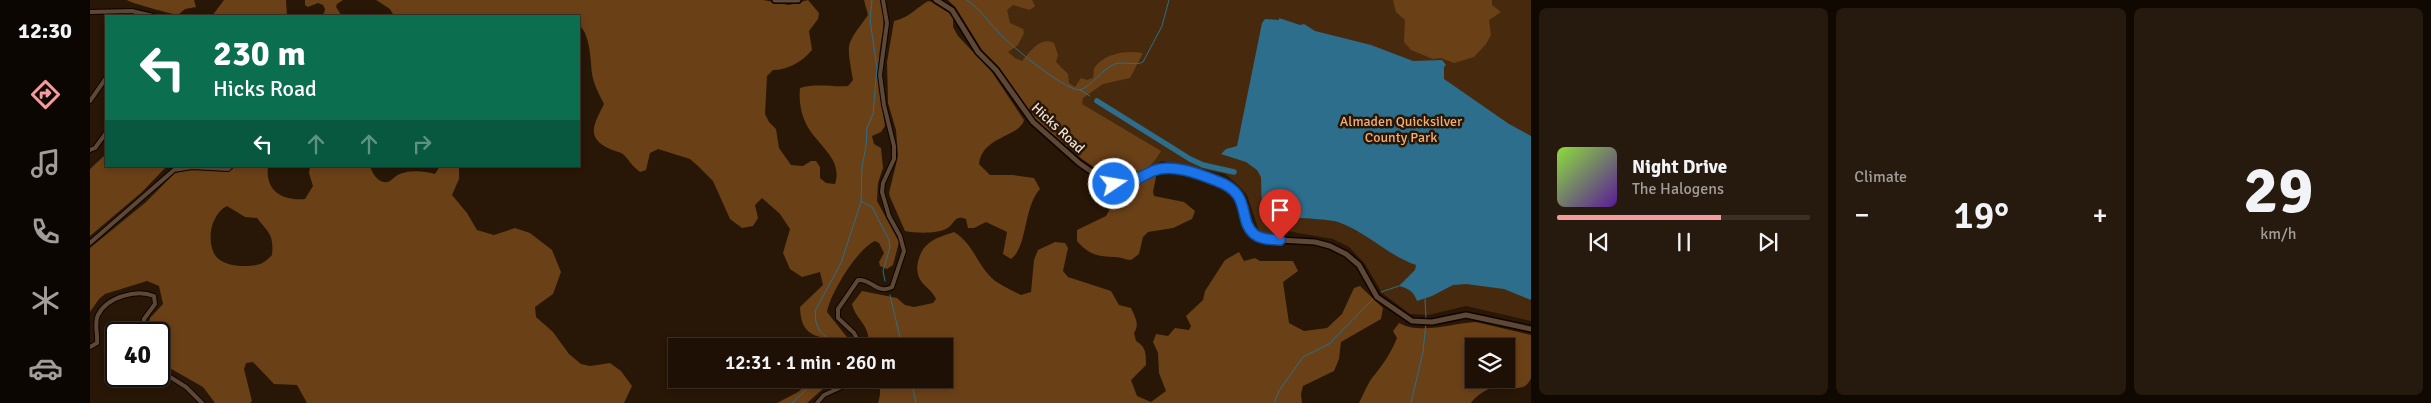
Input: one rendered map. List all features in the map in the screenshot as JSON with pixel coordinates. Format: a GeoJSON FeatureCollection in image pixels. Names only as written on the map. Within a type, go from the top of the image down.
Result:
{"type":"FeatureCollection","features":[{"type":"Feature","properties":{"kind":"street"},"geometry":{"type":"LineString","coordinates":[[775,0],[798,0]]}},
{"type":"Feature","properties":{"kind":"street"},"geometry":{"type":"LineString","coordinates":[[857,338],[838,318],[838,309],[858,280],[862,280],[880,290],[892,287],[904,252],[900,236],[889,216],[882,192],[883,183],[894,159],[894,146],[884,105],[880,75],[887,23],[883,0]]}},
{"type":"Feature","properties":{"kind":"street","name":"Hicks Road"},"geometry":{"type":"LineString","coordinates":[[936,0],[947,5],[957,15],[978,52],[996,70],[1033,122],[1079,163],[1105,180],[1122,185],[1153,171],[1170,168],[1218,181],[1233,190],[1241,199],[1247,221],[1254,235],[1263,239],[1298,240],[1330,246],[1346,254],[1359,266],[1377,297],[1412,322],[1432,322],[1466,315],[1531,328]]}},
{"type":"Feature","properties":{"kind":"street"},"geometry":{"type":"LineString","coordinates":[[90,12],[132,11],[149,15]]}},
{"type":"Feature","properties":{"kind":"street"},"geometry":{"type":"LineString","coordinates":[[90,101],[105,79]]}},
{"type":"Feature","properties":{"kind":"street"},"geometry":{"type":"LineString","coordinates":[[90,150],[95,148],[105,134]]}},
{"type":"Feature","properties":{"kind":"street"},"geometry":{"type":"LineString","coordinates":[[90,243],[174,170],[192,167],[228,169],[231,167]]}},
{"type":"Feature","properties":{"kind":"street"},"geometry":{"type":"LineString","coordinates":[[90,347],[97,343],[97,319],[105,306],[116,299],[145,293],[154,296],[155,304],[144,318],[144,322]]}},
{"type":"Feature","properties":{"kind":"street"},"geometry":{"type":"LineString","coordinates":[[170,377],[186,386],[202,403]]}},
{"type":"Feature","properties":{"kind":"street"},"geometry":{"type":"LineString","coordinates":[[817,403],[824,395],[839,388]]}},
{"type":"Feature","properties":{"kind":"green space","name":"Almaden Quicksilver County Park"},"geometry":{"type":"Polygon","coordinates":[[[958,0],[1531,0],[1531,321],[1466,306],[1428,315],[1410,314],[1382,293],[1365,264],[1349,247],[1333,239],[1289,231],[1274,236],[1259,231],[1247,195],[1225,174],[1162,161],[1128,176],[999,58],[958,0]]]}},
{"type":"Feature","properties":{"kind":"shaded area"},"geometry":{"type":"Polygon","coordinates":[[[127,0],[194,0],[196,7],[185,9],[178,15],[127,0]]]}},
{"type":"Feature","properties":{"kind":"shaded area"},"geometry":{"type":"Polygon","coordinates":[[[224,0],[286,0],[287,15],[213,15],[224,0]]]}},
{"type":"Feature","properties":{"kind":"shaded area"},"geometry":{"type":"Polygon","coordinates":[[[305,0],[343,0],[336,7],[341,15],[323,15],[325,9],[323,5],[318,3],[308,7],[305,5],[305,0]]]}},
{"type":"Feature","properties":{"kind":"shaded area"},"geometry":{"type":"Polygon","coordinates":[[[376,0],[763,0],[789,5],[808,0],[819,13],[818,19],[809,31],[812,50],[794,64],[784,69],[773,70],[767,76],[765,114],[769,122],[776,129],[779,148],[791,165],[803,166],[811,161],[816,161],[820,167],[820,178],[826,183],[835,184],[837,174],[835,165],[826,150],[808,128],[800,104],[800,88],[818,85],[848,86],[853,80],[849,57],[850,44],[855,33],[868,15],[864,0],[880,0],[883,24],[879,77],[885,126],[881,132],[872,136],[874,144],[881,148],[883,168],[878,183],[877,201],[899,242],[893,265],[887,269],[880,266],[879,262],[884,253],[879,243],[875,241],[868,246],[860,253],[845,273],[833,294],[827,312],[848,338],[824,338],[809,332],[801,319],[800,307],[823,285],[820,272],[802,277],[790,269],[783,253],[790,229],[780,214],[762,198],[755,205],[758,218],[753,226],[742,228],[730,219],[713,181],[690,159],[658,149],[650,153],[646,170],[640,172],[623,154],[610,149],[597,140],[594,134],[595,123],[604,104],[593,78],[588,41],[580,25],[580,15],[393,15],[390,9],[376,0]]]}},
{"type":"Feature","properties":{"kind":"shaded area"},"geometry":{"type":"Polygon","coordinates":[[[948,0],[1032,0],[1035,6],[1030,10],[1013,5],[1007,10],[1010,23],[1023,29],[1024,33],[1018,45],[1008,52],[1022,61],[1040,43],[1049,41],[1054,43],[1058,55],[1056,62],[1068,74],[1069,83],[1075,87],[1081,78],[1087,80],[1093,78],[1095,67],[1104,58],[1123,52],[1143,53],[1130,78],[1103,84],[1083,98],[1082,104],[1161,151],[1157,158],[1142,173],[1129,179],[1114,181],[1082,159],[1036,120],[999,67],[982,50],[956,8],[948,0]]]}},
{"type":"Feature","properties":{"kind":"shaded area"},"geometry":{"type":"Polygon","coordinates":[[[1393,0],[1492,0],[1492,5],[1501,12],[1489,20],[1491,35],[1486,44],[1474,57],[1454,63],[1441,58],[1433,59],[1411,50],[1404,42],[1405,20],[1396,12],[1393,0]]]}},
{"type":"Feature","properties":{"kind":"shaded area"},"geometry":{"type":"Polygon","coordinates":[[[928,1],[940,4],[949,12],[953,18],[953,27],[958,36],[992,72],[1024,120],[1016,130],[987,148],[979,164],[990,175],[1013,175],[1034,178],[1040,189],[1031,206],[1020,245],[1011,259],[1003,254],[1007,232],[986,222],[974,228],[968,228],[966,219],[959,218],[942,231],[926,233],[905,231],[890,197],[889,193],[898,156],[896,130],[888,103],[887,62],[894,21],[908,15],[928,1]]]}},
{"type":"Feature","properties":{"kind":"shaded area"},"geometry":{"type":"Polygon","coordinates":[[[105,155],[105,167],[166,167],[142,192],[90,236],[90,169],[105,155]]]}},
{"type":"Feature","properties":{"kind":"shaded area"},"geometry":{"type":"Polygon","coordinates":[[[234,167],[268,167],[269,182],[277,193],[289,198],[305,199],[313,186],[309,173],[310,167],[370,167],[380,181],[386,182],[408,172],[417,171],[435,174],[439,167],[459,167],[459,179],[452,195],[467,213],[477,230],[494,235],[515,228],[530,233],[552,250],[561,272],[553,294],[535,307],[536,317],[553,332],[569,354],[581,364],[590,366],[610,363],[621,371],[632,386],[624,403],[307,403],[297,385],[274,384],[253,362],[246,363],[244,369],[252,401],[250,403],[215,403],[203,387],[170,368],[170,322],[149,322],[150,318],[163,304],[159,286],[147,281],[105,294],[90,312],[90,248],[146,202],[175,173],[193,169],[228,171],[234,167]],[[227,206],[217,215],[214,221],[211,235],[212,249],[218,259],[236,266],[263,263],[272,255],[272,243],[268,231],[257,218],[245,217],[227,206]]]}},
{"type":"Feature","properties":{"kind":"shaded area"},"geometry":{"type":"Polygon","coordinates":[[[1154,174],[1156,177],[1154,196],[1184,202],[1195,211],[1192,219],[1173,228],[1148,232],[1143,237],[1139,254],[1131,260],[1094,254],[1077,241],[1077,230],[1106,216],[1122,188],[1154,174]]]}},
{"type":"Feature","properties":{"kind":"shaded area"},"geometry":{"type":"Polygon","coordinates":[[[954,232],[960,236],[991,278],[1021,295],[1031,292],[1034,260],[1038,250],[1055,242],[1065,243],[1068,248],[1063,271],[1068,277],[1111,291],[1119,305],[1131,308],[1137,324],[1134,333],[1136,341],[1145,351],[1146,365],[1131,380],[1137,396],[1151,402],[1166,391],[1159,373],[1158,353],[1153,342],[1156,334],[1168,336],[1175,328],[1189,330],[1191,326],[1186,316],[1203,300],[1205,291],[1225,260],[1239,252],[1244,261],[1255,258],[1260,261],[1293,261],[1298,271],[1283,282],[1289,323],[1304,331],[1327,328],[1342,314],[1354,288],[1360,286],[1383,308],[1381,319],[1341,342],[1339,359],[1334,371],[1303,386],[1301,394],[1302,403],[878,403],[880,388],[953,388],[953,338],[869,338],[852,304],[862,291],[897,298],[905,305],[914,307],[933,303],[936,299],[919,277],[917,266],[925,247],[940,237],[954,232]]]}},
{"type":"Feature","properties":{"kind":"shaded area"},"geometry":{"type":"Polygon","coordinates":[[[1476,322],[1531,335],[1531,378],[1525,386],[1515,388],[1515,338],[1465,338],[1465,388],[1493,388],[1480,394],[1471,403],[1359,403],[1370,381],[1392,349],[1397,338],[1393,331],[1399,323],[1417,328],[1476,322]]]}},
{"type":"Feature","properties":{"kind":"shaded area"},"geometry":{"type":"Polygon","coordinates":[[[803,388],[824,388],[807,403],[777,403],[803,388]]]}},
{"type":"Feature","properties":{"kind":"water"},"geometry":{"type":"Polygon","coordinates":[[[1279,18],[1300,25],[1304,24],[1315,31],[1371,45],[1413,61],[1442,60],[1446,65],[1444,67],[1444,79],[1509,124],[1531,136],[1531,300],[1504,289],[1466,284],[1453,285],[1432,296],[1417,301],[1411,291],[1399,286],[1415,270],[1416,265],[1406,261],[1348,226],[1335,221],[1305,218],[1289,218],[1266,222],[1262,214],[1261,177],[1257,170],[1246,162],[1221,154],[1226,149],[1237,146],[1262,23],[1265,19],[1279,20],[1279,18]]]}},
{"type":"Feature","properties":{"kind":"waterway"},"geometry":{"type":"LineString","coordinates":[[872,0],[870,20],[877,68],[873,114],[867,128],[862,167],[861,201],[872,207],[889,240],[890,247],[883,271],[885,281]]}},
{"type":"Feature","properties":{"kind":"waterway"},"geometry":{"type":"LineString","coordinates":[[967,0],[1026,57],[1062,83],[1080,90],[1089,85],[1110,66],[1122,63],[1137,64],[1143,62],[1162,26],[1169,0]]}},
{"type":"Feature","properties":{"kind":"waterway"},"geometry":{"type":"LineString","coordinates":[[1080,90],[1090,96]]}},
{"type":"Feature","properties":{"kind":"waterway"},"geometry":{"type":"LineString","coordinates":[[1097,101],[1190,159],[1203,165],[1234,172]]}},
{"type":"Feature","properties":{"kind":"waterway"},"geometry":{"type":"LineString","coordinates":[[828,338],[819,330],[815,311],[841,263],[861,202]]}},
{"type":"Feature","properties":{"kind":"waterway"},"geometry":{"type":"LineString","coordinates":[[1381,292],[1399,286]]}},
{"type":"Feature","properties":{"kind":"waterway"},"geometry":{"type":"LineString","coordinates":[[890,295],[900,338]]}},
{"type":"Feature","properties":{"kind":"waterway"},"geometry":{"type":"LineString","coordinates":[[1274,403],[1279,391],[1303,357],[1329,344],[1374,298]]}},
{"type":"Feature","properties":{"kind":"waterway"},"geometry":{"type":"LineString","coordinates":[[1425,299],[1426,319]]}},
{"type":"Feature","properties":{"kind":"waterway"},"geometry":{"type":"LineString","coordinates":[[1411,403],[1423,352],[1426,323]]}},
{"type":"Feature","properties":{"kind":"waterway"},"geometry":{"type":"LineString","coordinates":[[792,403],[808,388]]}},
{"type":"Feature","properties":{"kind":"waterway"},"geometry":{"type":"LineString","coordinates":[[913,388],[916,403]]}},
{"type":"Feature","properties":{"kind":"route"},"geometry":{"type":"LineString","coordinates":[[1114,184],[1122,185],[1153,171],[1170,168],[1218,181],[1227,185],[1241,199],[1250,230],[1254,235],[1263,239],[1280,240]]}}]}
